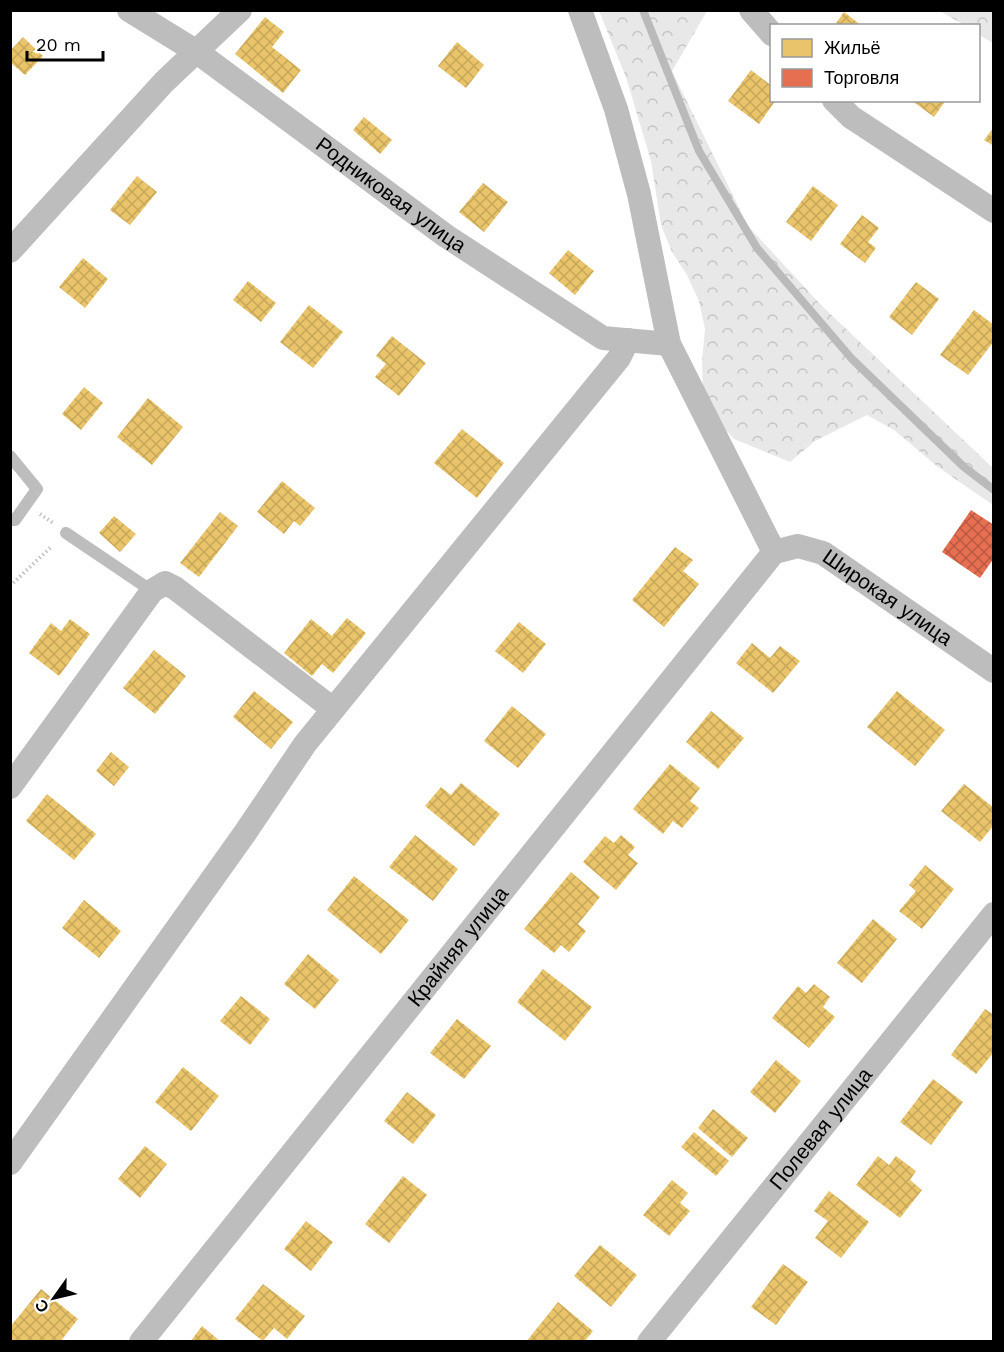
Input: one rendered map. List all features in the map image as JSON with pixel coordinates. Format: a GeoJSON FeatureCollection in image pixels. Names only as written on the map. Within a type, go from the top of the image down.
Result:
{"type":"FeatureCollection","features":[{"type":"Feature","properties":{"kind":"street","name":"Родниковая улица"},"geometry":{"type":"LineString","coordinates":[[129,10],[197,52],[446,236],[603,338],[669,344]]}},
{"type":"Feature","properties":{"kind":"street"},"geometry":{"type":"LineString","coordinates":[[10,251],[164,82],[240,10]]}},
{"type":"Feature","properties":{"kind":"street"},"geometry":{"type":"LineString","coordinates":[[580,10],[616,109],[639,194],[669,344],[774,552]]}},
{"type":"Feature","properties":{"kind":"street"},"geometry":{"type":"LineString","coordinates":[[752,10],[770,33]]}},
{"type":"Feature","properties":{"kind":"street"},"geometry":{"type":"LineString","coordinates":[[836,102],[850,117],[993,211]]}},
{"type":"Feature","properties":{"kind":"street"},"geometry":{"type":"LineString","coordinates":[[10,1163],[245,833],[305,744],[619,358],[628,340]]}},
{"type":"Feature","properties":{"kind":"street","name":"Широкая улица"},"geometry":{"type":"LineString","coordinates":[[774,552],[798,546],[823,553],[993,671]]}},
{"type":"Feature","properties":{"kind":"street","name":"Крайняя улица"},"geometry":{"type":"LineString","coordinates":[[141,1341],[774,552]]}},
{"type":"Feature","properties":{"kind":"street"},"geometry":{"type":"LineString","coordinates":[[10,787],[152,591],[165,583],[175,588],[333,709]]}},
{"type":"Feature","properties":{"kind":"street","name":"Полевая улица"},"geometry":{"type":"LineString","coordinates":[[649,1341],[993,914]]}},
{"type":"Feature","properties":{"kind":"lane"},"geometry":{"type":"LineString","coordinates":[[10,456],[37,489],[15,520],[10,520]]}},
{"type":"Feature","properties":{"kind":"lane"},"geometry":{"type":"LineString","coordinates":[[66,532],[152,591]]}},
{"type":"Feature","properties":{"kind":"path"},"geometry":{"type":"LineString","coordinates":[[10,586],[66,532],[27,505]]}},
{"type":"Feature","properties":{"kind":"green space"},"geometry":{"type":"Polygon","coordinates":[[[599,11],[707,11],[672,71],[748,226],[822,306],[993,468],[993,505],[938,467],[894,430],[867,415],[815,441],[790,462],[734,439],[716,419],[703,394],[702,361],[705,329],[699,301],[687,275],[672,252],[661,225],[651,161],[626,77],[599,11]]]}},
{"type":"Feature","properties":{"kind":"green space"},"geometry":{"type":"Polygon","coordinates":[[[940,11],[993,11],[993,43],[980,36],[980,24],[962,24],[940,11]]]}},
{"type":"Feature","properties":{"kind":"building: Жильё"},"geometry":{"type":"Polygon","coordinates":[[[844,12],[859,24],[835,24],[844,12]]]}},
{"type":"Feature","properties":{"kind":"building: Жильё"},"geometry":{"type":"Polygon","coordinates":[[[265,17],[284,32],[272,47],[301,70],[283,93],[235,54],[265,17]]]}},
{"type":"Feature","properties":{"kind":"building: Жильё"},"geometry":{"type":"Polygon","coordinates":[[[23,37],[43,56],[25,75],[10,62],[10,51],[23,37]]]}},
{"type":"Feature","properties":{"kind":"building: Жильё"},"geometry":{"type":"Polygon","coordinates":[[[457,42],[484,65],[466,88],[438,66],[457,42]]]}},
{"type":"Feature","properties":{"kind":"building: Жильё"},"geometry":{"type":"Polygon","coordinates":[[[751,70],[770,84],[770,102],[775,102],[759,124],[728,101],[751,70]]]}},
{"type":"Feature","properties":{"kind":"building: Жильё"},"geometry":{"type":"Polygon","coordinates":[[[914,102],[945,102],[934,117],[914,102]]]}},
{"type":"Feature","properties":{"kind":"building: Жильё"},"geometry":{"type":"Polygon","coordinates":[[[364,117],[392,140],[380,154],[353,130],[364,117]]]}},
{"type":"Feature","properties":{"kind":"building: Жильё"},"geometry":{"type":"Polygon","coordinates":[[[994,127],[994,146],[984,140],[994,127]]]}},
{"type":"Feature","properties":{"kind":"building: Жильё"},"geometry":{"type":"Polygon","coordinates":[[[137,176],[157,192],[130,225],[110,210],[137,176]]]}},
{"type":"Feature","properties":{"kind":"building: Жильё"},"geometry":{"type":"Polygon","coordinates":[[[483,183],[508,202],[484,232],[459,212],[483,183]]]}},
{"type":"Feature","properties":{"kind":"building: Жильё"},"geometry":{"type":"Polygon","coordinates":[[[813,186],[838,205],[811,241],[786,222],[813,186]]]}},
{"type":"Feature","properties":{"kind":"building: Жильё"},"geometry":{"type":"Polygon","coordinates":[[[862,215],[879,228],[868,242],[876,248],[865,263],[840,244],[862,215]]]}},
{"type":"Feature","properties":{"kind":"building: Жильё"},"geometry":{"type":"Polygon","coordinates":[[[568,250],[594,271],[575,295],[549,273],[568,250]]]}},
{"type":"Feature","properties":{"kind":"building: Жильё"},"geometry":{"type":"Polygon","coordinates":[[[83,258],[108,279],[85,308],[59,287],[83,258]]]}},
{"type":"Feature","properties":{"kind":"building: Жильё"},"geometry":{"type":"Polygon","coordinates":[[[248,281],[276,303],[261,322],[233,300],[248,281]]]}},
{"type":"Feature","properties":{"kind":"building: Жильё"},"geometry":{"type":"Polygon","coordinates":[[[916,282],[939,299],[912,335],[889,317],[916,282]]]}},
{"type":"Feature","properties":{"kind":"building: Жильё"},"geometry":{"type":"Polygon","coordinates":[[[309,305],[343,332],[313,368],[280,342],[309,305]]]}},
{"type":"Feature","properties":{"kind":"building: Жильё"},"geometry":{"type":"Polygon","coordinates":[[[974,310],[994,325],[994,341],[968,375],[940,355],[974,310]]]}},
{"type":"Feature","properties":{"kind":"building: Жильё"},"geometry":{"type":"Polygon","coordinates":[[[392,336],[426,363],[399,396],[375,377],[386,364],[376,356],[392,336]]]}},
{"type":"Feature","properties":{"kind":"building: Жильё"},"geometry":{"type":"Polygon","coordinates":[[[84,387],[103,403],[81,430],[62,414],[84,387]]]}},
{"type":"Feature","properties":{"kind":"building: Жильё"},"geometry":{"type":"Polygon","coordinates":[[[148,398],[183,427],[152,465],[117,437],[148,398]]]}},
{"type":"Feature","properties":{"kind":"building: Жильё"},"geometry":{"type":"Polygon","coordinates":[[[462,429],[504,463],[477,498],[434,463],[462,429]]]}},
{"type":"Feature","properties":{"kind":"building: Жильё"},"geometry":{"type":"Polygon","coordinates":[[[282,481],[315,508],[300,526],[294,521],[284,534],[257,512],[282,481]]]}},
{"type":"Feature","properties":{"kind":"building: Жильё"},"geometry":{"type":"Polygon","coordinates":[[[220,512],[238,526],[199,577],[180,563],[220,512]]]}},
{"type":"Feature","properties":{"kind":"building: Жильё"},"geometry":{"type":"Polygon","coordinates":[[[114,516],[136,534],[120,552],[99,533],[114,516]]]}},
{"type":"Feature","properties":{"kind":"building: Жильё"},"geometry":{"type":"Polygon","coordinates":[[[675,547],[693,560],[683,571],[699,584],[664,627],[632,600],[675,547]]]}},
{"type":"Feature","properties":{"kind":"building: Жильё"},"geometry":{"type":"Polygon","coordinates":[[[347,618],[366,633],[333,673],[322,664],[312,676],[284,653],[311,619],[332,636],[347,618]]]}},
{"type":"Feature","properties":{"kind":"building: Жильё"},"geometry":{"type":"Polygon","coordinates":[[[70,619],[90,634],[59,676],[29,653],[51,623],[61,631],[70,619]]]}},
{"type":"Feature","properties":{"kind":"building: Жильё"},"geometry":{"type":"Polygon","coordinates":[[[519,622],[546,644],[523,673],[495,651],[519,622]]]}},
{"type":"Feature","properties":{"kind":"building: Жильё"},"geometry":{"type":"Polygon","coordinates":[[[752,643],[770,658],[780,646],[800,661],[773,693],[736,663],[752,643]]]}},
{"type":"Feature","properties":{"kind":"building: Жильё"},"geometry":{"type":"Polygon","coordinates":[[[154,650],[186,676],[155,714],[123,688],[154,650]]]}},
{"type":"Feature","properties":{"kind":"building: Жильё"},"geometry":{"type":"Polygon","coordinates":[[[254,691],[293,722],[271,749],[233,717],[254,691]]]}},
{"type":"Feature","properties":{"kind":"building: Жильё"},"geometry":{"type":"Polygon","coordinates":[[[897,691],[945,730],[915,766],[867,727],[897,691]]]}},
{"type":"Feature","properties":{"kind":"building: Жильё"},"geometry":{"type":"Polygon","coordinates":[[[512,706],[546,734],[518,768],[484,741],[512,706]]]}},
{"type":"Feature","properties":{"kind":"building: Жильё"},"geometry":{"type":"Polygon","coordinates":[[[711,711],[744,738],[718,769],[686,742],[711,711]]]}},
{"type":"Feature","properties":{"kind":"building: Жильё"},"geometry":{"type":"Polygon","coordinates":[[[111,752],[129,767],[114,786],[96,771],[111,752]]]}},
{"type":"Feature","properties":{"kind":"building: Жильё"},"geometry":{"type":"Polygon","coordinates":[[[670,764],[700,788],[690,801],[699,808],[682,828],[673,821],[663,834],[633,809],[670,764]]]}},
{"type":"Feature","properties":{"kind":"building: Жильё"},"geometry":{"type":"Polygon","coordinates":[[[461,783],[500,814],[474,846],[425,806],[441,787],[451,795],[461,783]]]}},
{"type":"Feature","properties":{"kind":"building: Жильё"},"geometry":{"type":"Polygon","coordinates":[[[964,784],[994,808],[994,825],[980,842],[941,811],[964,784]]]}},
{"type":"Feature","properties":{"kind":"building: Жильё"},"geometry":{"type":"Polygon","coordinates":[[[47,794],[96,834],[74,860],[26,821],[47,794]]]}},
{"type":"Feature","properties":{"kind":"building: Жильё"},"geometry":{"type":"Polygon","coordinates":[[[415,835],[458,869],[433,901],[389,867],[415,835]]]}},
{"type":"Feature","properties":{"kind":"building: Жильё"},"geometry":{"type":"Polygon","coordinates":[[[621,835],[635,847],[628,855],[638,863],[616,890],[583,862],[605,836],[614,843],[621,835]]]}},
{"type":"Feature","properties":{"kind":"building: Жильё"},"geometry":{"type":"Polygon","coordinates":[[[925,865],[954,889],[922,929],[899,911],[916,891],[909,885],[925,865]]]}},
{"type":"Feature","properties":{"kind":"building: Жильё"},"geometry":{"type":"Polygon","coordinates":[[[571,872],[600,897],[578,924],[586,931],[569,952],[561,945],[554,953],[524,929],[571,872]]]}},
{"type":"Feature","properties":{"kind":"building: Жильё"},"geometry":{"type":"Polygon","coordinates":[[[354,876],[409,920],[381,954],[327,910],[354,876]]]}},
{"type":"Feature","properties":{"kind":"building: Жильё"},"geometry":{"type":"Polygon","coordinates":[[[84,900],[121,931],[99,958],[62,928],[84,900]]]}},
{"type":"Feature","properties":{"kind":"building: Жильё"},"geometry":{"type":"Polygon","coordinates":[[[873,919],[897,939],[862,983],[837,963],[873,919]]]}},
{"type":"Feature","properties":{"kind":"building: Жильё"},"geometry":{"type":"Polygon","coordinates":[[[308,954],[339,980],[315,1009],[284,984],[308,954]]]}},
{"type":"Feature","properties":{"kind":"building: Жильё"},"geometry":{"type":"Polygon","coordinates":[[[543,969],[592,1007],[565,1041],[517,1002],[543,969]]]}},
{"type":"Feature","properties":{"kind":"building: Жильё"},"geometry":{"type":"Polygon","coordinates":[[[814,984],[830,997],[823,1007],[835,1017],[809,1048],[772,1018],[798,986],[806,993],[814,984]]]}},
{"type":"Feature","properties":{"kind":"building: Жильё"},"geometry":{"type":"Polygon","coordinates":[[[241,996],[270,1019],[250,1045],[220,1021],[241,996]]]}},
{"type":"Feature","properties":{"kind":"building: Жильё"},"geometry":{"type":"Polygon","coordinates":[[[985,1009],[994,1015],[994,1052],[976,1074],[951,1055],[985,1009]]]}},
{"type":"Feature","properties":{"kind":"building: Жильё"},"geometry":{"type":"Polygon","coordinates":[[[457,1019],[491,1046],[464,1079],[430,1053],[457,1019]]]}},
{"type":"Feature","properties":{"kind":"building: Жильё"},"geometry":{"type":"Polygon","coordinates":[[[776,1060],[801,1081],[775,1113],[750,1092],[776,1060]]]}},
{"type":"Feature","properties":{"kind":"building: Жильё"},"geometry":{"type":"Polygon","coordinates":[[[183,1067],[219,1096],[191,1131],[155,1102],[183,1067]]]}},
{"type":"Feature","properties":{"kind":"building: Жильё"},"geometry":{"type":"Polygon","coordinates":[[[933,1079],[963,1102],[931,1145],[900,1122],[933,1079]]]}},
{"type":"Feature","properties":{"kind":"building: Жильё"},"geometry":{"type":"Polygon","coordinates":[[[407,1092],[436,1115],[413,1144],[384,1121],[407,1092]]]}},
{"type":"Feature","properties":{"kind":"building: Жильё"},"geometry":{"type":"Polygon","coordinates":[[[713,1109],[748,1138],[732,1157],[698,1128],[713,1109]]]}},
{"type":"Feature","properties":{"kind":"building: Жильё"},"geometry":{"type":"Polygon","coordinates":[[[694,1132],[729,1161],[716,1176],[681,1147],[694,1132]]]}},
{"type":"Feature","properties":{"kind":"building: Жильё"},"geometry":{"type":"Polygon","coordinates":[[[145,1146],[167,1164],[140,1198],[118,1179],[145,1146]]]}},
{"type":"Feature","properties":{"kind":"building: Жильё"},"geometry":{"type":"Polygon","coordinates":[[[878,1156],[889,1165],[896,1156],[916,1171],[910,1180],[922,1190],[900,1218],[856,1185],[878,1156]]]}},
{"type":"Feature","properties":{"kind":"building: Жильё"},"geometry":{"type":"Polygon","coordinates":[[[403,1176],[427,1195],[389,1243],[365,1224],[403,1176]]]}},
{"type":"Feature","properties":{"kind":"building: Жильё"},"geometry":{"type":"Polygon","coordinates":[[[672,1180],[688,1193],[680,1203],[690,1211],[669,1236],[643,1215],[672,1180]]]}},
{"type":"Feature","properties":{"kind":"building: Жильё"},"geometry":{"type":"Polygon","coordinates":[[[829,1191],[869,1222],[841,1258],[815,1238],[828,1221],[814,1211],[829,1191]]]}},
{"type":"Feature","properties":{"kind":"building: Жильё"},"geometry":{"type":"Polygon","coordinates":[[[306,1221],[333,1242],[311,1271],[284,1249],[306,1221]]]}},
{"type":"Feature","properties":{"kind":"building: Жильё"},"geometry":{"type":"Polygon","coordinates":[[[600,1245],[637,1275],[611,1307],[574,1276],[600,1245]]]}},
{"type":"Feature","properties":{"kind":"building: Жильё"},"geometry":{"type":"Polygon","coordinates":[[[783,1264],[808,1282],[776,1325],[751,1307],[783,1264]]]}},
{"type":"Feature","properties":{"kind":"building: Жильё"},"geometry":{"type":"Polygon","coordinates":[[[263,1284],[305,1316],[287,1339],[274,1328],[263,1341],[235,1319],[263,1284]]]}},
{"type":"Feature","properties":{"kind":"building: Жильё"},"geometry":{"type":"Polygon","coordinates":[[[41,1289],[78,1319],[60,1342],[10,1342],[10,1327],[41,1289]]]}},
{"type":"Feature","properties":{"kind":"building: Жильё"},"geometry":{"type":"Polygon","coordinates":[[[558,1302],[593,1331],[584,1342],[526,1342],[558,1302]]]}},
{"type":"Feature","properties":{"kind":"building: Жильё"},"geometry":{"type":"Polygon","coordinates":[[[202,1326],[221,1342],[190,1342],[202,1326]]]}},
{"type":"Feature","properties":{"kind":"building: Торговля"},"geometry":{"type":"Polygon","coordinates":[[[971,510],[994,525],[994,558],[980,578],[942,552],[971,510]]]}},
{"type":"Feature","properties":{"kind":"waterway"},"geometry":{"type":"LineString","coordinates":[[643,10],[699,151],[757,248],[852,359],[964,467],[994,490]]}}]}
